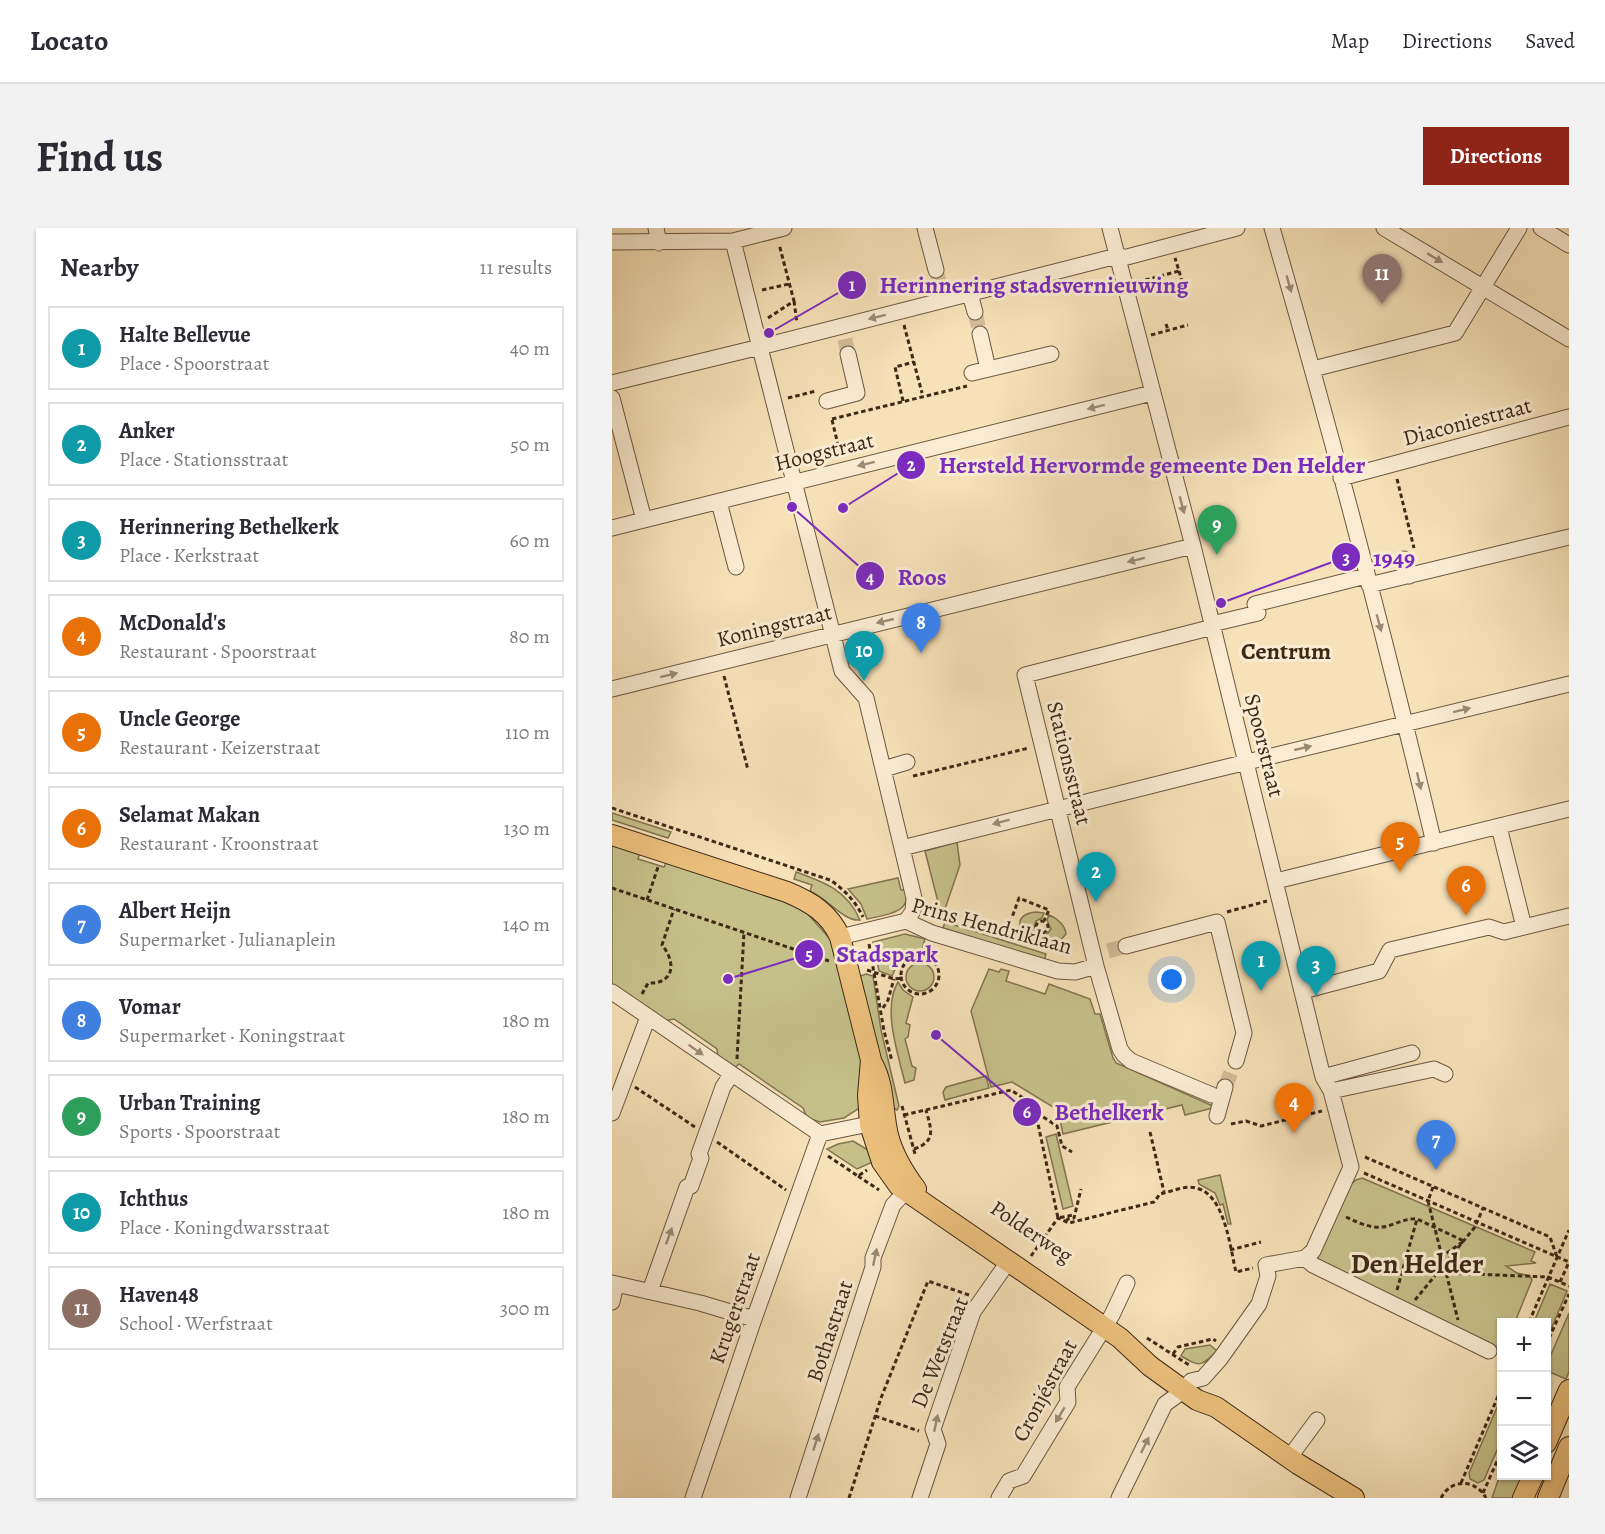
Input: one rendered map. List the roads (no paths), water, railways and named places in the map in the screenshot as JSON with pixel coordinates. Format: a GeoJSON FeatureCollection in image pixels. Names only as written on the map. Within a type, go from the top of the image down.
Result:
{"type":"FeatureCollection","features":[{"type":"Feature","properties":{"kind":"main road"},"geometry":{"type":"LineString","coordinates":[[612,835],[805,899],[830,920],[840,937],[871,1060],[868,1095],[878,1123]]}},
{"type":"Feature","properties":{"kind":"main road","name":"Polderweg"},"geometry":{"type":"LineString","coordinates":[[878,1123],[897,1156],[890,1174],[905,1193],[1016,1258],[1112,1333],[1150,1366],[1187,1386],[1197,1400],[1216,1407],[1294,1461],[1354,1498]]}},
{"type":"Feature","properties":{"kind":"main road"},"geometry":{"type":"LineString","coordinates":[[1551,1431],[1569,1390]]}},
{"type":"Feature","properties":{"kind":"main road"},"geometry":{"type":"LineString","coordinates":[[1548,1498],[1569,1447]]}},
{"type":"Feature","properties":{"kind":"main road","name":"Polderweg"},"geometry":{"type":"LineString","coordinates":[[1294,1461],[1332,1498]]}},
{"type":"Feature","properties":{"kind":"main road"},"geometry":{"type":"LineString","coordinates":[[1524,1498],[1531,1480]]}},
{"type":"Feature","properties":{"kind":"street"},"geometry":{"type":"LineString","coordinates":[[925,228],[936,270]]}},
{"type":"Feature","properties":{"kind":"street","name":"Spoorstraat"},"geometry":{"type":"LineString","coordinates":[[1110,228],[1193,546],[1276,881],[1310,989],[1323,1077],[1331,1091],[1352,1167],[1313,1251],[1305,1258]]}},
{"type":"Feature","properties":{"kind":"street"},"geometry":{"type":"LineString","coordinates":[[612,383],[801,336],[845,340],[942,293],[970,294],[1117,255],[1127,257],[1237,228]]}},
{"type":"Feature","properties":{"kind":"street"},"geometry":{"type":"LineString","coordinates":[[1272,228],[1313,369],[1406,724],[1434,843]]}},
{"type":"Feature","properties":{"kind":"street"},"geometry":{"type":"LineString","coordinates":[[1384,228],[1569,339]]}},
{"type":"Feature","properties":{"kind":"street"},"geometry":{"type":"LineString","coordinates":[[1313,369],[1455,333],[1519,228]]}},
{"type":"Feature","properties":{"kind":"street"},"geometry":{"type":"LineString","coordinates":[[1541,228],[1569,245]]}},
{"type":"Feature","properties":{"kind":"street"},"geometry":{"type":"LineString","coordinates":[[612,242],[658,236],[733,241],[780,229]]}},
{"type":"Feature","properties":{"kind":"street"},"geometry":{"type":"LineString","coordinates":[[733,241],[842,671],[866,698],[914,898],[913,911],[906,921]]}},
{"type":"Feature","properties":{"kind":"street"},"geometry":{"type":"LineString","coordinates":[[970,294],[975,312]]}},
{"type":"Feature","properties":{"kind":"street"},"geometry":{"type":"LineString","coordinates":[[980,334],[988,369]]}},
{"type":"Feature","properties":{"kind":"street"},"geometry":{"type":"LineString","coordinates":[[826,395],[858,393],[845,340]]}},
{"type":"Feature","properties":{"kind":"street"},"geometry":{"type":"LineString","coordinates":[[972,379],[988,369],[1051,354]]}},
{"type":"Feature","properties":{"kind":"street","name":"Hoogstraat"},"geometry":{"type":"LineString","coordinates":[[612,528],[1152,393]]}},
{"type":"Feature","properties":{"kind":"street"},"geometry":{"type":"LineString","coordinates":[[612,398],[644,520]]}},
{"type":"Feature","properties":{"kind":"street","name":"Diaconiestraat"},"geometry":{"type":"LineString","coordinates":[[1341,478],[1569,417]]}},
{"type":"Feature","properties":{"kind":"street"},"geometry":{"type":"LineString","coordinates":[[717,502],[736,567]]}},
{"type":"Feature","properties":{"kind":"street"},"geometry":{"type":"LineString","coordinates":[[1213,626],[1258,613],[1255,604],[1348,580],[1417,574],[1569,537]]}},
{"type":"Feature","properties":{"kind":"street","name":"Koningstraat"},"geometry":{"type":"LineString","coordinates":[[612,689],[1193,546]]}},
{"type":"Feature","properties":{"kind":"street"},"geometry":{"type":"LineString","coordinates":[[1404,559],[1417,574]]}},
{"type":"Feature","properties":{"kind":"street","name":"Stationsstraat"},"geometry":{"type":"LineString","coordinates":[[1212,1095],[1131,1061],[1120,1049],[1099,957],[1041,744],[1025,675],[1213,626]]}},
{"type":"Feature","properties":{"kind":"street"},"geometry":{"type":"LineString","coordinates":[[902,848],[1569,684]]}},
{"type":"Feature","properties":{"kind":"street"},"geometry":{"type":"LineString","coordinates":[[882,764],[905,757]]}},
{"type":"Feature","properties":{"kind":"street"},"geometry":{"type":"LineString","coordinates":[[1276,881],[1569,810]]}},
{"type":"Feature","properties":{"kind":"street"},"geometry":{"type":"LineString","coordinates":[[1498,827],[1524,927]]}},
{"type":"Feature","properties":{"kind":"street"},"geometry":{"type":"LineString","coordinates":[[1310,989],[1379,971],[1390,950],[1489,927],[1504,932],[1567,916]]}},
{"type":"Feature","properties":{"kind":"street","name":"Prins Hendriklaan"},"geometry":{"type":"LineString","coordinates":[[840,937],[906,921],[932,933],[1058,971],[1075,972],[1099,957]]}},
{"type":"Feature","properties":{"kind":"street"},"geometry":{"type":"LineString","coordinates":[[1126,946],[1217,922],[1244,1033],[1236,1061]]}},
{"type":"Feature","properties":{"kind":"street"},"geometry":{"type":"LineString","coordinates":[[612,992],[820,1134],[878,1123]]}},
{"type":"Feature","properties":{"kind":"street"},"geometry":{"type":"LineString","coordinates":[[612,1113],[617,1084],[642,1013]]}},
{"type":"Feature","properties":{"kind":"street"},"geometry":{"type":"LineString","coordinates":[[1323,1077],[1412,1053]]}},
{"type":"Feature","properties":{"kind":"street"},"geometry":{"type":"LineString","coordinates":[[1331,1091],[1434,1069],[1445,1074]]}},
{"type":"Feature","properties":{"kind":"street"},"geometry":{"type":"LineString","coordinates":[[650,1291],[687,1187],[691,1186],[695,1177],[701,1158],[699,1154],[723,1088],[731,1075]]}},
{"type":"Feature","properties":{"kind":"street"},"geometry":{"type":"LineString","coordinates":[[1217,1116],[1225,1087]]}},
{"type":"Feature","properties":{"kind":"street","name":"Krugerstraat"},"geometry":{"type":"LineString","coordinates":[[693,1498],[820,1134]]}},
{"type":"Feature","properties":{"kind":"street","name":"Bothastraat"},"geometry":{"type":"LineString","coordinates":[[798,1498],[873,1268],[873,1258],[893,1205],[905,1193]]}},
{"type":"Feature","properties":{"kind":"street","name":"De Wetstraat"},"geometry":{"type":"LineString","coordinates":[[920,1498],[938,1444],[933,1429],[973,1312],[1016,1258]]}},
{"type":"Feature","properties":{"kind":"street"},"geometry":{"type":"LineString","coordinates":[[1119,1498],[1165,1404],[1187,1386],[1203,1378],[1259,1304],[1268,1276],[1266,1265],[1305,1258],[1313,1265],[1489,1351]]}},
{"type":"Feature","properties":{"kind":"street","name":"Cronjéstraat"},"geometry":{"type":"LineString","coordinates":[[999,1498],[1009,1481],[1023,1476],[1068,1402],[1067,1387],[1112,1333],[1112,1316],[1127,1283]]}},
{"type":"Feature","properties":{"kind":"street"},"geometry":{"type":"LineString","coordinates":[[612,1302],[614,1284],[700,1303],[754,1319]]}},
{"type":"Feature","properties":{"kind":"street"},"geometry":{"type":"LineString","coordinates":[[1294,1461],[1317,1420]]}},
{"type":"Feature","properties":{"kind":"tunnel"},"geometry":{"type":"LineString","coordinates":[[936,270],[940,286]]}},
{"type":"Feature","properties":{"kind":"tunnel"},"geometry":{"type":"LineString","coordinates":[[975,312],[980,334]]}},
{"type":"Feature","properties":{"kind":"tunnel"},"geometry":{"type":"LineString","coordinates":[[845,339],[848,354]]}},
{"type":"Feature","properties":{"kind":"tunnel"},"geometry":{"type":"LineString","coordinates":[[1108,951],[1126,946]]}},
{"type":"Feature","properties":{"kind":"tunnel"},"geometry":{"type":"LineString","coordinates":[[1225,1087],[1236,1061]]}},
{"type":"Feature","properties":{"kind":"place","name":"Haven48"},"geometry":{"type":"Point","coordinates":[1382,304]}},
{"type":"Feature","properties":{"kind":"place","name":"Herinnering stadsvernieuwing"},"geometry":{"type":"Point","coordinates":[769,333]}},
{"type":"Feature","properties":{"kind":"place","name":"Roos"},"geometry":{"type":"Point","coordinates":[792,507]}},
{"type":"Feature","properties":{"kind":"place","name":"Hersteld Hervormde gemeente Den Helder"},"geometry":{"type":"Point","coordinates":[843,508]}},
{"type":"Feature","properties":{"kind":"place","name":"Urban Training"},"geometry":{"type":"Point","coordinates":[1217,555]}},
{"type":"Feature","properties":{"kind":"place","name":"1949"},"geometry":{"type":"Point","coordinates":[1221,603]}},
{"type":"Feature","properties":{"kind":"place","name":"Vomar"},"geometry":{"type":"Point","coordinates":[921,653]}},
{"type":"Feature","properties":{"kind":"place","name":"Ichthus"},"geometry":{"type":"Point","coordinates":[864,681]}},
{"type":"Feature","properties":{"kind":"place","name":"Uncle George"},"geometry":{"type":"Point","coordinates":[1400,872]}},
{"type":"Feature","properties":{"kind":"place","name":"Anker"},"geometry":{"type":"Point","coordinates":[1096,902]}},
{"type":"Feature","properties":{"kind":"place","name":"Selamat Makan"},"geometry":{"type":"Point","coordinates":[1466,916]}},
{"type":"Feature","properties":{"kind":"place","name":"Stadspark"},"geometry":{"type":"Point","coordinates":[728,979]}},
{"type":"Feature","properties":{"kind":"place","name":"Halte Bellevue"},"geometry":{"type":"Point","coordinates":[1261,991]}},
{"type":"Feature","properties":{"kind":"place","name":"Herinnering Bethelkerk"},"geometry":{"type":"Point","coordinates":[1316,996]}},
{"type":"Feature","properties":{"kind":"place","name":"Bethelkerk"},"geometry":{"type":"Point","coordinates":[936,1035]}},
{"type":"Feature","properties":{"kind":"place","name":"McDonald's"},"geometry":{"type":"Point","coordinates":[1294,1133]}},
{"type":"Feature","properties":{"kind":"place","name":"Albert Heijn"},"geometry":{"type":"Point","coordinates":[1436,1170]}},
{"type":"Feature","properties":{"kind":"district","name":"Centrum"},"geometry":{"type":"Point","coordinates":[1286,651]}},
{"type":"Feature","properties":{"kind":"district","name":"Den Helder"},"geometry":{"type":"Point","coordinates":[1417,1263]}}]}
